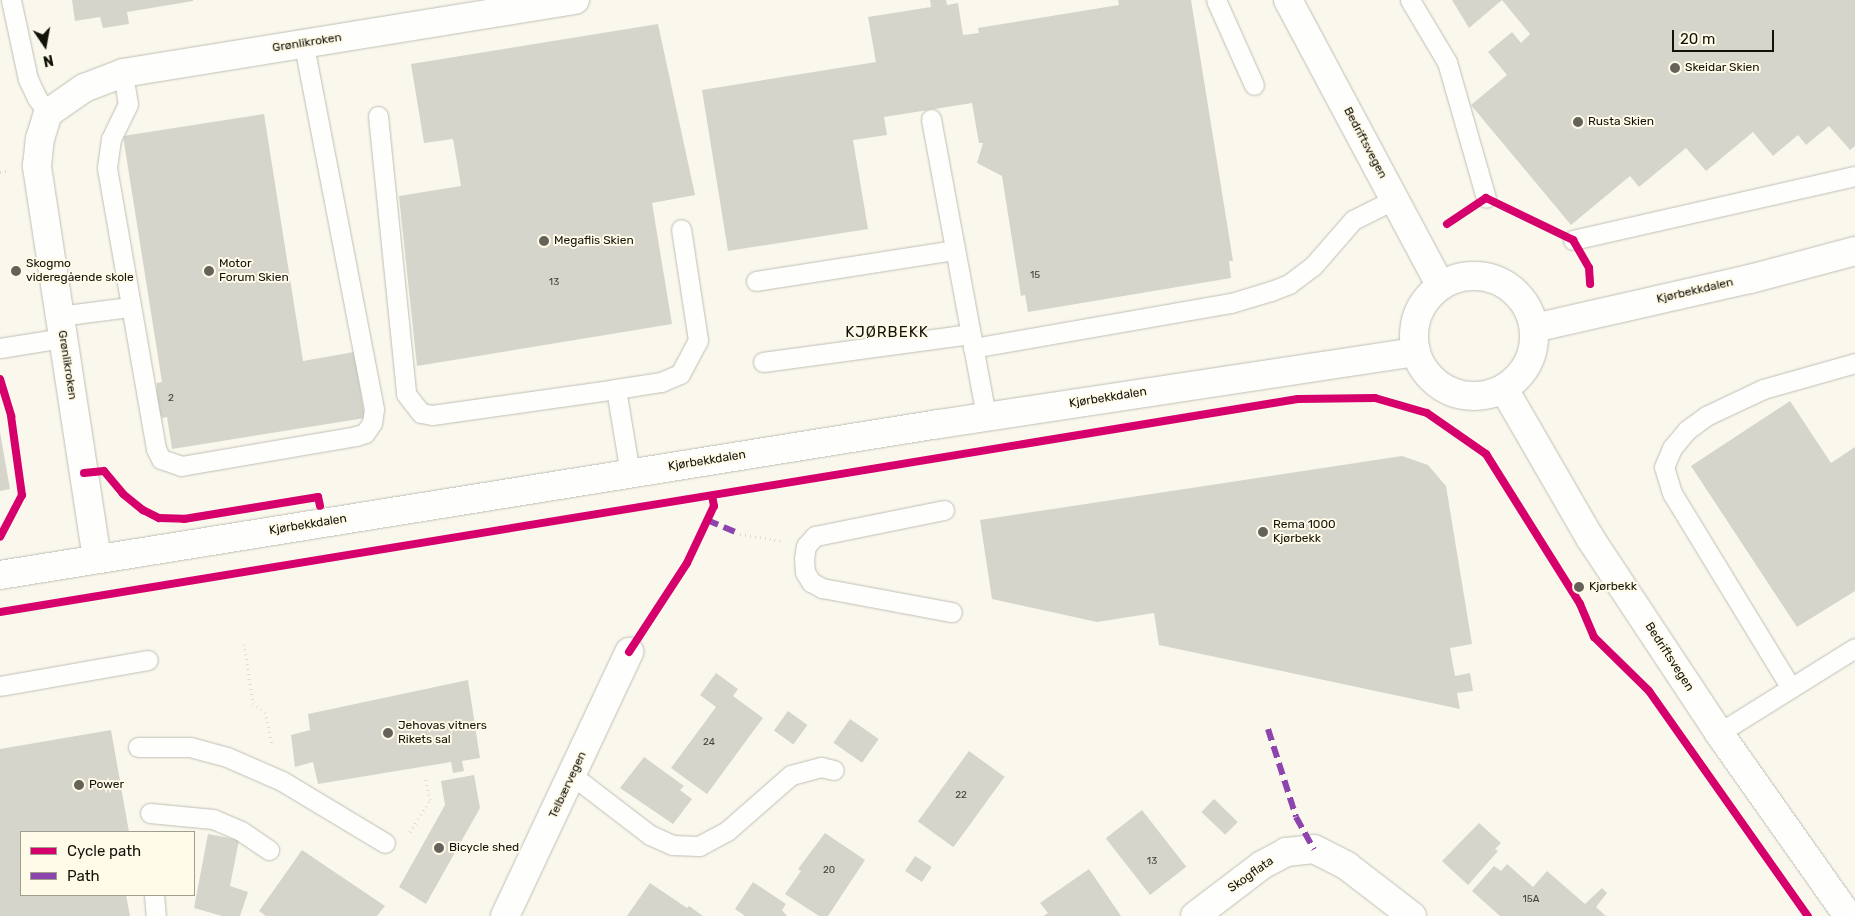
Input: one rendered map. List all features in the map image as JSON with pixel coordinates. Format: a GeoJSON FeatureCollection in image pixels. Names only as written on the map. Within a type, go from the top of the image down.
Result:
{"type":"FeatureCollection","features":[{"type":"Feature","properties":{"kind":"street","name":"Grønlikroken"},"geometry":{"type":"LineString","coordinates":[[98,559],[37,166],[40,139],[48,113],[84,88],[124,73],[304,44],[491,7],[574,0]]}},
{"type":"Feature","properties":{"kind":"street","name":"Bedriftsvegen"},"geometry":{"type":"LineString","coordinates":[[1288,0],[1441,286]]}},
{"type":"Feature","properties":{"kind":"street","name":"Kjørbekkdalen"},"geometry":{"type":"LineString","coordinates":[[1534,328],[1750,279],[1855,251]]}},
{"type":"Feature","properties":{"kind":"street"},"geometry":{"type":"LineString","coordinates":[[1480,276],[1499,282],[1516,293],[1528,309],[1534,328],[1533,352],[1522,373],[1504,389],[1484,396],[1469,396],[1441,387],[1425,372],[1416,352],[1414,333],[1418,314],[1427,299],[1441,286],[1460,278],[1480,276]]}},
{"type":"Feature","properties":{"kind":"street","name":"Kjørbekkdalen"},"geometry":{"type":"LineString","coordinates":[[0,575],[986,417],[1416,352]]}},
{"type":"Feature","properties":{"kind":"street","name":"Bedriftsvegen"},"geometry":{"type":"LineString","coordinates":[[1504,389],[1590,538],[1719,733],[1848,916]]}},
{"type":"Feature","properties":{"kind":"street","name":"Telbærvegen"},"geometry":{"type":"LineString","coordinates":[[505,916],[573,776],[630,652]]}},
{"type":"Feature","properties":{"kind":"street","name":"Skogflata"},"geometry":{"type":"LineString","coordinates":[[1195,916],[1262,865],[1286,852],[1314,849],[1347,866],[1412,916]]}},
{"type":"Feature","properties":{"kind":"lane"},"geometry":{"type":"LineString","coordinates":[[11,0],[28,79],[37,98],[48,113]]}},
{"type":"Feature","properties":{"kind":"lane"},"geometry":{"type":"LineString","coordinates":[[1216,0],[1254,85]]}},
{"type":"Feature","properties":{"kind":"lane"},"geometry":{"type":"LineString","coordinates":[[1410,0],[1447,62],[1486,198]]}},
{"type":"Feature","properties":{"kind":"lane"},"geometry":{"type":"LineString","coordinates":[[124,73],[128,104],[111,139],[108,168],[129,307],[156,449],[161,459],[169,464],[181,466],[356,436],[365,433],[372,423],[374,409],[304,44]]}},
{"type":"Feature","properties":{"kind":"lane"},"geometry":{"type":"LineString","coordinates":[[378,116],[406,394],[412,405],[420,413],[432,414],[616,389],[661,382],[680,374],[691,357],[698,340],[681,229]]}},
{"type":"Feature","properties":{"kind":"lane"},"geometry":{"type":"LineString","coordinates":[[931,119],[986,417]]}},
{"type":"Feature","properties":{"kind":"lane"},"geometry":{"type":"LineString","coordinates":[[1573,240],[1855,176]]}},
{"type":"Feature","properties":{"kind":"lane"},"geometry":{"type":"LineString","coordinates":[[763,362],[972,342],[1231,303],[1289,284],[1313,266],[1354,220],[1395,199]]}},
{"type":"Feature","properties":{"kind":"lane"},"geometry":{"type":"LineString","coordinates":[[756,281],[954,250]]}},
{"type":"Feature","properties":{"kind":"lane"},"geometry":{"type":"LineString","coordinates":[[0,348],[61,327],[129,307]]}},
{"type":"Feature","properties":{"kind":"lane"},"geometry":{"type":"LineString","coordinates":[[1791,688],[1672,493],[1664,467],[1672,448],[1687,430],[1706,416],[1763,389],[1855,363]]}},
{"type":"Feature","properties":{"kind":"lane"},"geometry":{"type":"LineString","coordinates":[[616,389],[630,474]]}},
{"type":"Feature","properties":{"kind":"lane"},"geometry":{"type":"LineString","coordinates":[[944,510],[833,530],[815,536],[806,546],[805,572],[811,582],[822,588],[952,612]]}},
{"type":"Feature","properties":{"kind":"lane"},"geometry":{"type":"LineString","coordinates":[[1719,733],[1855,648]]}},
{"type":"Feature","properties":{"kind":"lane"},"geometry":{"type":"LineString","coordinates":[[0,686],[148,660]]}},
{"type":"Feature","properties":{"kind":"lane"},"geometry":{"type":"LineString","coordinates":[[138,747],[190,748],[227,756],[282,781],[385,843]]}},
{"type":"Feature","properties":{"kind":"lane"},"geometry":{"type":"LineString","coordinates":[[573,776],[650,835],[672,845],[699,846],[727,831],[791,775],[821,767],[834,770]]}},
{"type":"Feature","properties":{"kind":"lane"},"geometry":{"type":"LineString","coordinates":[[150,813],[213,819],[241,831],[269,850]]}},
{"type":"Feature","properties":{"kind":"lane"},"geometry":{"type":"LineString","coordinates":[[154,896],[156,916]]}},
{"type":"Feature","properties":{"kind":"path"},"geometry":{"type":"LineString","coordinates":[[740,534],[806,546]]}},
{"type":"Feature","properties":{"kind":"path"},"geometry":{"type":"LineString","coordinates":[[244,644],[253,703],[265,712],[272,748]]}},
{"type":"Feature","properties":{"kind":"path"},"geometry":{"type":"LineString","coordinates":[[385,843],[400,848],[430,800],[425,776]]}},
{"type":"Feature","properties":{"kind":"building"},"geometry":{"type":"Polygon","coordinates":[[[72,0],[193,1],[127,12],[129,24],[103,28],[100,17],[75,21],[72,0]]]}},
{"type":"Feature","properties":{"kind":"building"},"geometry":{"type":"Polygon","coordinates":[[[930,0],[946,0],[947,5],[958,3],[963,35],[979,33],[978,28],[1119,5],[1118,0],[1191,0],[1233,261],[1229,261],[1231,278],[1028,312],[1025,295],[1021,296],[1002,176],[977,163],[983,143],[979,143],[972,103],[884,117],[887,135],[853,140],[868,229],[728,251],[702,90],[876,62],[868,17],[931,7],[930,0]]]}},
{"type":"Feature","properties":{"kind":"building"},"geometry":{"type":"Polygon","coordinates":[[[1452,0],[1502,0],[1469,28],[1452,0]]]}},
{"type":"Feature","properties":{"kind":"building"},"geometry":{"type":"Polygon","coordinates":[[[1502,0],[1855,0],[1855,146],[1850,150],[1829,126],[1806,145],[1798,135],[1773,156],[1753,132],[1706,171],[1686,148],[1639,187],[1630,176],[1571,225],[1471,105],[1507,75],[1488,52],[1512,32],[1521,43],[1530,34],[1502,0]]]}},
{"type":"Feature","properties":{"kind":"building"},"geometry":{"type":"Polygon","coordinates":[[[658,24],[695,195],[652,203],[672,324],[417,366],[399,196],[461,186],[453,139],[424,143],[411,64],[658,24]]]}},
{"type":"Feature","properties":{"kind":"building"},"geometry":{"type":"Polygon","coordinates":[[[264,114],[303,361],[354,352],[365,418],[172,449],[167,417],[162,418],[156,403],[157,383],[162,382],[123,136],[264,114]]]}},
{"type":"Feature","properties":{"kind":"building"},"geometry":{"type":"Polygon","coordinates":[[[1790,401],[1831,463],[1855,447],[1855,591],[1797,627],[1691,466],[1790,401]]]}},
{"type":"Feature","properties":{"kind":"building"},"geometry":{"type":"Polygon","coordinates":[[[0,432],[10,489],[0,491],[0,432]]]}},
{"type":"Feature","properties":{"kind":"building"},"geometry":{"type":"Polygon","coordinates":[[[1402,456],[1428,465],[1446,486],[1472,644],[1450,648],[1455,676],[1470,673],[1473,691],[1457,693],[1460,709],[1159,645],[1154,613],[1097,622],[992,599],[980,520],[1402,456]]]}},
{"type":"Feature","properties":{"kind":"building"},"geometry":{"type":"Polygon","coordinates":[[[716,673],[738,689],[733,696],[763,718],[707,794],[671,768],[716,707],[700,695],[716,673]]]}},
{"type":"Feature","properties":{"kind":"building","name":"Jehovas vitners Rikets sal"},"geometry":{"type":"Polygon","coordinates":[[[468,680],[480,758],[462,761],[464,771],[453,773],[451,762],[318,784],[313,762],[295,767],[291,735],[310,730],[308,714],[468,680]]]}},
{"type":"Feature","properties":{"kind":"building"},"geometry":{"type":"Polygon","coordinates":[[[788,711],[807,725],[793,745],[774,730],[788,711]]]}},
{"type":"Feature","properties":{"kind":"building"},"geometry":{"type":"Polygon","coordinates":[[[850,719],[879,739],[862,763],[833,743],[850,719]]]}},
{"type":"Feature","properties":{"kind":"building"},"geometry":{"type":"Polygon","coordinates":[[[111,730],[129,831],[20,831],[20,896],[126,896],[130,916],[0,916],[0,749],[111,730]]]}},
{"type":"Feature","properties":{"kind":"building"},"geometry":{"type":"Polygon","coordinates":[[[969,751],[1005,777],[953,847],[918,821],[969,751]]]}},
{"type":"Feature","properties":{"kind":"building"},"geometry":{"type":"Polygon","coordinates":[[[644,757],[684,786],[680,790],[692,799],[673,824],[620,788],[644,757]]]}},
{"type":"Feature","properties":{"kind":"building","name":"Bicycle shed"},"geometry":{"type":"Polygon","coordinates":[[[474,775],[480,808],[426,904],[399,887],[445,805],[441,781],[474,775]]]}},
{"type":"Feature","properties":{"kind":"building"},"geometry":{"type":"Polygon","coordinates":[[[1214,799],[1238,822],[1225,835],[1201,812],[1214,799]]]}},
{"type":"Feature","properties":{"kind":"building"},"geometry":{"type":"Polygon","coordinates":[[[1142,810],[1186,867],[1150,895],[1106,838],[1142,810]]]}},
{"type":"Feature","properties":{"kind":"building"},"geometry":{"type":"Polygon","coordinates":[[[1479,823],[1501,843],[1495,849],[1498,851],[1468,885],[1442,861],[1479,823]]]}},
{"type":"Feature","properties":{"kind":"building"},"geometry":{"type":"Polygon","coordinates":[[[825,833],[865,860],[828,916],[819,916],[785,894],[801,871],[798,869],[825,833]]]}},
{"type":"Feature","properties":{"kind":"building"},"geometry":{"type":"Polygon","coordinates":[[[208,834],[239,840],[230,886],[248,892],[240,916],[222,916],[194,908],[208,834]]]}},
{"type":"Feature","properties":{"kind":"building"},"geometry":{"type":"Polygon","coordinates":[[[302,850],[385,906],[377,916],[266,916],[259,911],[302,850]]]}},
{"type":"Feature","properties":{"kind":"building"},"geometry":{"type":"Polygon","coordinates":[[[915,856],[932,867],[922,882],[905,871],[915,856]]]}},
{"type":"Feature","properties":{"kind":"building"},"geometry":{"type":"Polygon","coordinates":[[[1507,864],[1533,887],[1547,871],[1585,904],[1602,888],[1607,893],[1596,907],[1606,916],[1500,916],[1472,891],[1494,866],[1501,871],[1507,864]]]}},
{"type":"Feature","properties":{"kind":"building"},"geometry":{"type":"Polygon","coordinates":[[[1089,869],[1121,916],[1043,916],[1048,913],[1040,903],[1089,869]]]}},
{"type":"Feature","properties":{"kind":"building"},"geometry":{"type":"Polygon","coordinates":[[[753,882],[786,904],[782,910],[787,916],[745,916],[735,909],[753,882]]]}},
{"type":"Feature","properties":{"kind":"building"},"geometry":{"type":"Polygon","coordinates":[[[650,883],[687,908],[689,906],[703,916],[627,916],[650,883]]]}},
{"type":"Feature","properties":{"kind":"marked path"},"geometry":{"type":"LineString","coordinates":[[707,520],[740,534]]}},
{"type":"Feature","properties":{"kind":"marked path"},"geometry":{"type":"LineString","coordinates":[[1268,729],[1296,817],[1314,849]]}},
{"type":"Feature","properties":{"kind":"cycle path"},"geometry":{"type":"LineString","coordinates":[[1447,224],[1486,198],[1573,240],[1589,268],[1590,284]]}},
{"type":"Feature","properties":{"kind":"cycle path"},"geometry":{"type":"LineString","coordinates":[[0,379],[11,416],[22,495],[0,537]]}},
{"type":"Feature","properties":{"kind":"cycle path"},"geometry":{"type":"LineString","coordinates":[[0,612],[1298,399],[1375,398],[1427,413],[1486,454],[1580,604],[1594,637],[1649,691],[1808,916]]}},
{"type":"Feature","properties":{"kind":"cycle path"},"geometry":{"type":"LineString","coordinates":[[84,473],[104,471],[123,494],[143,510],[159,518],[184,519],[318,497],[320,506]]}},
{"type":"Feature","properties":{"kind":"cycle path"},"geometry":{"type":"LineString","coordinates":[[629,652],[687,563],[714,506],[712,496]]}},
{"type":"Feature","properties":{"kind":"place","name":"Skeidar Skien"},"geometry":{"type":"Point","coordinates":[1675,68]}},
{"type":"Feature","properties":{"kind":"place","name":"Rusta Skien"},"geometry":{"type":"Point","coordinates":[1578,122]}},
{"type":"Feature","properties":{"kind":"place","name":"Megaflis Skien"},"geometry":{"type":"Point","coordinates":[544,241]}},
{"type":"Feature","properties":{"kind":"place","name":"Skogmo videregående skole"},"geometry":{"type":"Point","coordinates":[16,271]}},
{"type":"Feature","properties":{"kind":"place","name":"Motor Forum Skien"},"geometry":{"type":"Point","coordinates":[209,271]}},
{"type":"Feature","properties":{"kind":"place","name":"Rema 1000 Kjørbekk"},"geometry":{"type":"Point","coordinates":[1263,532]}},
{"type":"Feature","properties":{"kind":"place","name":"Kjørbekk"},"geometry":{"type":"Point","coordinates":[1579,587]}},
{"type":"Feature","properties":{"kind":"place","name":"Jehovas vitners Rikets sal"},"geometry":{"type":"Point","coordinates":[388,733]}},
{"type":"Feature","properties":{"kind":"place","name":"Power"},"geometry":{"type":"Point","coordinates":[79,785]}},
{"type":"Feature","properties":{"kind":"place","name":"Bicycle shed"},"geometry":{"type":"Point","coordinates":[439,848]}},
{"type":"Feature","properties":{"kind":"district","name":"KJØRBEKK"},"geometry":{"type":"Point","coordinates":[887,333]}}]}
